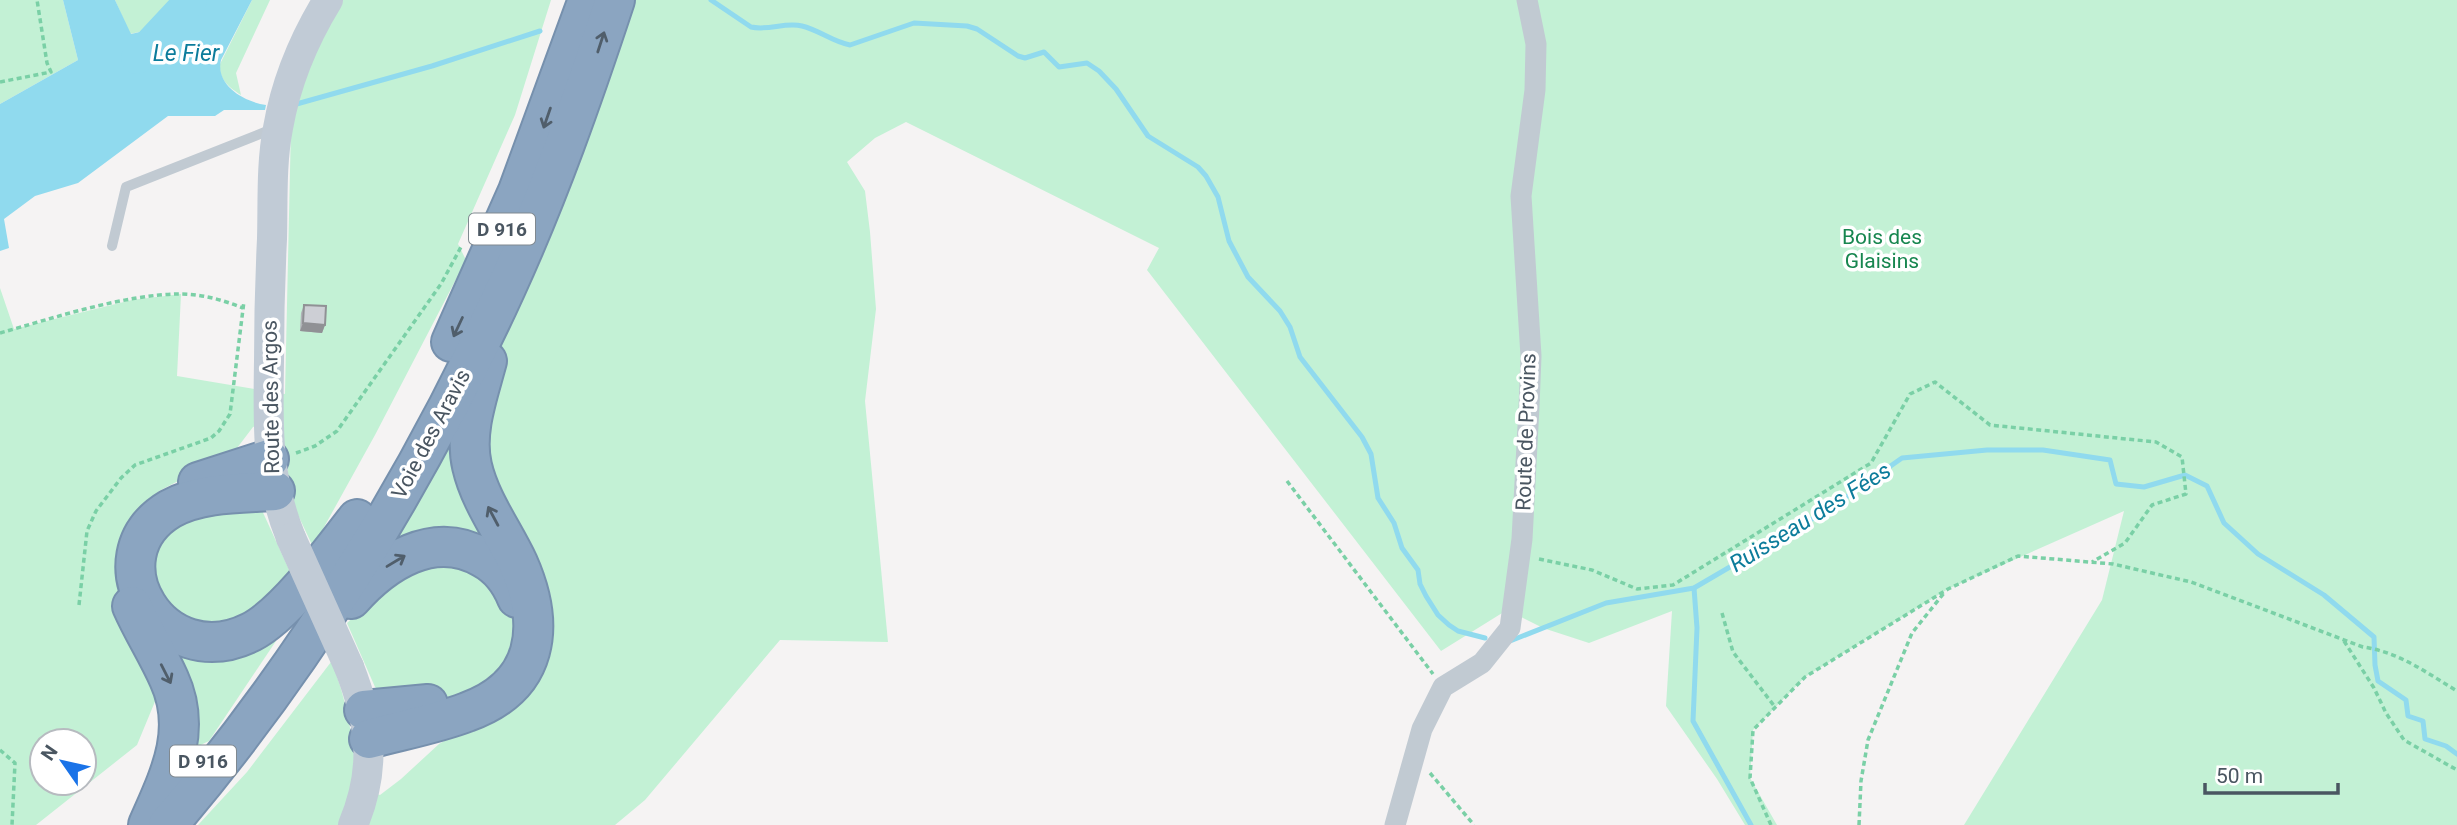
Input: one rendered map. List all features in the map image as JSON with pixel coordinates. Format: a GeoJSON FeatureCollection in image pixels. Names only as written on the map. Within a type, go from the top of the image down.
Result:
{"type":"FeatureCollection","features":[{"type":"Feature","properties":{"kind":"highway","name":"Voie des Aravis"},"geometry":{"type":"LineString","coordinates":[[162,825],[357,519],[422,400],[487,262],[542,130],[588,0]]}},
{"type":"Feature","properties":{"kind":"highway","name":"Voie des Aravis"},"geometry":{"type":"LineString","coordinates":[[169,825],[237,740],[295,660],[392,507],[434,431],[506,288],[557,167],[615,0]]}},
{"type":"Feature","properties":{"kind":"highway"},"geometry":{"type":"LineString","coordinates":[[367,724],[441,721],[481,706],[512,682],[532,650],[535,632],[531,598],[516,559],[482,494],[470,452],[475,408],[506,288]]}},
{"type":"Feature","properties":{"kind":"highway"},"geometry":{"type":"LineString","coordinates":[[272,475],[227,494],[194,500],[170,509],[155,522],[141,545],[136,571],[142,596],[154,617],[164,626],[178,635],[204,642],[224,640],[252,631],[267,621],[286,602],[326,559],[357,519]]}},
{"type":"Feature","properties":{"kind":"highway"},"geometry":{"type":"LineString","coordinates":[[148,825],[173,767],[179,745],[180,720],[178,704],[169,679],[144,634],[126,590],[123,571],[125,550],[137,525],[155,504],[177,489],[272,475]]}},
{"type":"Feature","properties":{"kind":"highway"},"geometry":{"type":"LineString","coordinates":[[295,660],[369,580],[408,554],[450,546],[477,555],[501,572],[513,589],[520,622],[514,653],[501,673],[484,688],[464,698],[367,724]]}},
{"type":"Feature","properties":{"kind":"street","name":"Route des Argos"},"geometry":{"type":"LineString","coordinates":[[328,0],[307,35],[278,127],[270,271],[272,475],[291,538],[349,667],[367,724],[366,788],[353,825]]}},
{"type":"Feature","properties":{"kind":"street","name":"Route de Provins"},"geometry":{"type":"LineString","coordinates":[[1443,687],[1482,663],[1510,628],[1520,555],[1531,356],[1521,197],[1535,90],[1535,44],[1527,0]]}},
{"type":"Feature","properties":{"kind":"street"},"geometry":{"type":"LineString","coordinates":[[1395,825],[1422,729],[1443,687]]}},
{"type":"Feature","properties":{"kind":"lane"},"geometry":{"type":"LineString","coordinates":[[112,246],[126,187],[278,127]]}},
{"type":"Feature","properties":{"kind":"path"},"geometry":{"type":"LineString","coordinates":[[0,82],[51,72],[47,64],[37,0]]}},
{"type":"Feature","properties":{"kind":"path"},"geometry":{"type":"LineString","coordinates":[[272,475],[337,431],[441,284],[464,242]]}},
{"type":"Feature","properties":{"kind":"path"},"geometry":{"type":"LineString","coordinates":[[0,333],[132,300],[181,294],[219,299],[243,308]]}},
{"type":"Feature","properties":{"kind":"path"},"geometry":{"type":"LineString","coordinates":[[79,605],[87,531],[96,511],[121,478],[135,465],[211,438],[230,414],[245,296]]}},
{"type":"Feature","properties":{"kind":"path"},"geometry":{"type":"LineString","coordinates":[[1520,555],[1592,570],[1637,589],[1673,585],[1871,463],[1910,394],[1935,382],[1990,425],[2156,442],[2182,457],[2186,494],[2152,505],[2125,543],[2092,562]]}},
{"type":"Feature","properties":{"kind":"path"},"geometry":{"type":"LineString","coordinates":[[1287,481],[1443,687]]}},
{"type":"Feature","properties":{"kind":"path"},"geometry":{"type":"LineString","coordinates":[[1771,825],[1750,778],[1754,730],[1775,707],[1805,677],[1948,589],[2018,556],[2113,564],[2192,582],[2343,640],[2379,649],[2403,659],[2457,691]]}},
{"type":"Feature","properties":{"kind":"path"},"geometry":{"type":"LineString","coordinates":[[1859,825],[1861,781],[1868,740],[1912,633],[1948,589]]}},
{"type":"Feature","properties":{"kind":"path"},"geometry":{"type":"LineString","coordinates":[[1722,613],[1733,652],[1775,707]]}},
{"type":"Feature","properties":{"kind":"path"},"geometry":{"type":"LineString","coordinates":[[2343,640],[2404,740],[2457,770]]}},
{"type":"Feature","properties":{"kind":"path"},"geometry":{"type":"LineString","coordinates":[[0,750],[15,763],[12,825]]}},
{"type":"Feature","properties":{"kind":"path"},"geometry":{"type":"LineString","coordinates":[[1415,754],[1474,825]]}},
{"type":"Feature","properties":{"kind":"green space"},"geometry":{"type":"Polygon","coordinates":[[[0,0],[63,0],[78,60],[0,104],[0,0]]]}},
{"type":"Feature","properties":{"kind":"green space"},"geometry":{"type":"Polygon","coordinates":[[[115,0],[194,0],[170,25],[130,34],[115,0]]]}},
{"type":"Feature","properties":{"kind":"green space"},"geometry":{"type":"Polygon","coordinates":[[[252,0],[270,0],[236,73],[241,95],[223,79],[220,64],[252,0]]]}},
{"type":"Feature","properties":{"kind":"green space"},"geometry":{"type":"Polygon","coordinates":[[[343,0],[551,0],[515,115],[458,244],[466,260],[313,547],[292,502],[280,417],[253,427],[234,452],[159,491],[139,513],[120,543],[118,579],[161,687],[137,745],[98,776],[98,727],[28,727],[28,797],[71,797],[36,825],[0,825],[0,288],[14,329],[132,300],[181,294],[177,376],[285,394],[291,126],[303,71],[343,0]]]}},
{"type":"Feature","properties":{"kind":"green space","name":"Bois des Glaisins"},"geometry":{"type":"Polygon","coordinates":[[[630,0],[2457,0],[2457,825],[1964,825],[2102,600],[2124,511],[1948,589],[1805,677],[1753,730],[1750,778],[1777,825],[1745,825],[1717,779],[1666,706],[1672,611],[1589,643],[1543,628],[1507,610],[1441,651],[1147,270],[1159,248],[906,122],[875,138],[847,162],[865,191],[870,232],[876,309],[865,401],[888,642],[780,640],[645,800],[615,825],[198,825],[247,772],[331,662],[349,722],[356,786],[380,795],[439,744],[505,705],[534,672],[523,554],[477,430],[504,332],[630,0]]]}},
{"type":"Feature","properties":{"kind":"green space"},"geometry":{"type":"Polygon","coordinates":[[[449,436],[500,559],[388,545],[449,436]]]}},
{"type":"Feature","properties":{"kind":"green space"},"geometry":{"type":"Polygon","coordinates":[[[260,506],[297,587],[278,607],[179,632],[145,556],[171,514],[260,506]]]}},
{"type":"Feature","properties":{"kind":"green space"},"geometry":{"type":"Polygon","coordinates":[[[454,562],[495,580],[517,622],[509,659],[493,677],[470,693],[433,701],[387,698],[375,687],[347,623],[401,575],[454,562]]]}},
{"type":"Feature","properties":{"kind":"green space"},"geometry":{"type":"Polygon","coordinates":[[[163,635],[273,636],[276,641],[209,741],[192,749],[163,635]]]}},
{"type":"Feature","properties":{"kind":"water"},"geometry":{"type":"Polygon","coordinates":[[[63,0],[115,0],[131,34],[170,25],[194,0],[252,0],[221,60],[220,69],[222,77],[233,91],[266,105],[265,110],[224,110],[215,116],[168,116],[78,183],[35,196],[4,219],[9,248],[0,251],[0,104],[78,60],[63,0]]]}},
{"type":"Feature","properties":{"kind":"building"},"geometry":{"type":"Polygon","coordinates":[[[304,305],[326,306],[325,325],[303,323],[304,305]]]}},
{"type":"Feature","properties":{"kind":"waterway","name":"Le Fier"},"geometry":{"type":"LineString","coordinates":[[137,58],[191,0]]}},
{"type":"Feature","properties":{"kind":"waterway"},"geometry":{"type":"LineString","coordinates":[[711,0],[751,27],[802,26],[850,45],[914,23],[967,26],[977,29],[1018,56],[1025,58],[1044,52],[1059,67],[1087,63],[1099,71],[1116,89],[1148,136],[1198,167],[1206,176],[1218,197],[1229,241],[1248,277],[1280,311],[1290,327],[1300,357],[1362,437],[1371,454],[1378,498],[1394,523],[1402,548],[1418,570],[1420,584],[1426,596],[1438,615],[1449,625],[1458,631],[1485,638]]}},
{"type":"Feature","properties":{"kind":"waterway"},"geometry":{"type":"LineString","coordinates":[[293,105],[432,66],[540,31]]}},
{"type":"Feature","properties":{"kind":"waterway","name":"Ruisseau des Fées"},"geometry":{"type":"LineString","coordinates":[[1510,641],[1606,603],[1694,588],[1829,509],[1902,458],[1987,450],[2043,450],[2110,460],[2116,484],[2144,487],[2185,475],[2207,486],[2224,523],[2258,554],[2324,595],[2374,637],[2378,681],[2406,700],[2408,716],[2423,721],[2425,739],[2446,746],[2457,754]]}},
{"type":"Feature","properties":{"kind":"waterway"},"geometry":{"type":"LineString","coordinates":[[1694,588],[1697,628],[1693,721],[1751,825]]}}]}
